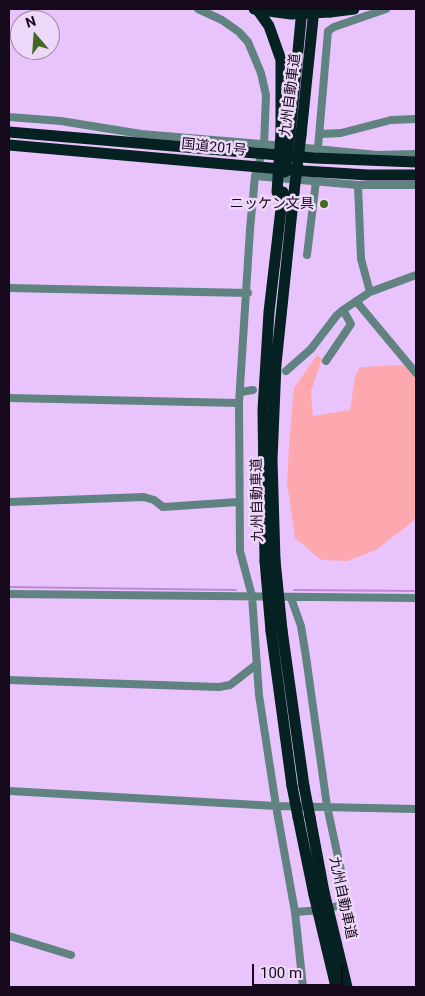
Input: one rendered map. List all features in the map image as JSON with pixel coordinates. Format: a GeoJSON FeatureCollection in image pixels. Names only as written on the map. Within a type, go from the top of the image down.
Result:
{"type":"FeatureCollection","features":[{"type":"Feature","properties":{"kind":"highway"},"geometry":{"type":"LineString","coordinates":[[255,9],[291,14],[354,9]]}},
{"type":"Feature","properties":{"kind":"highway"},"geometry":{"type":"LineString","coordinates":[[255,9],[269,26],[281,60],[291,134],[285,192]]}},
{"type":"Feature","properties":{"kind":"highway","name":"九州自動車道"},"geometry":{"type":"LineString","coordinates":[[302,9],[285,192],[274,265],[263,409],[262,503],[270,560],[292,786],[304,817],[336,987]]}},
{"type":"Feature","properties":{"kind":"highway","name":"九州自動車道"},"geometry":{"type":"LineString","coordinates":[[291,134],[312,39],[316,9]]}},
{"type":"Feature","properties":{"kind":"highway","name":"国道201号"},"geometry":{"type":"LineString","coordinates":[[9,132],[262,149],[368,161],[416,162]]}},
{"type":"Feature","properties":{"kind":"highway","name":"国道201号"},"geometry":{"type":"LineString","coordinates":[[11,146],[257,172],[416,175]]}},
{"type":"Feature","properties":{"kind":"highway","name":"九州自動車道"},"geometry":{"type":"LineString","coordinates":[[270,560],[275,373],[285,192]]}},
{"type":"Feature","properties":{"kind":"highway","name":"九州自動車道"},"geometry":{"type":"LineString","coordinates":[[277,630],[304,786],[304,817]]}},
{"type":"Feature","properties":{"kind":"highway","name":"九州自動車道"},"geometry":{"type":"LineString","coordinates":[[319,894],[347,987]]}},
{"type":"Feature","properties":{"kind":"street"},"geometry":{"type":"LineString","coordinates":[[198,9],[222,20],[239,32],[255,54],[266,95],[262,149],[257,172],[240,403],[238,502],[240,552],[252,596],[259,695],[276,806],[296,912],[303,987]]}},
{"type":"Feature","properties":{"kind":"street"},"geometry":{"type":"LineString","coordinates":[[318,148],[321,134],[321,100],[328,31],[334,26],[386,9]]}},
{"type":"Feature","properties":{"kind":"street"},"geometry":{"type":"LineString","coordinates":[[9,116],[61,121],[141,134],[262,149],[318,148],[377,155],[416,154]]}},
{"type":"Feature","properties":{"kind":"street"},"geometry":{"type":"LineString","coordinates":[[321,134],[341,133],[391,120],[416,119]]}},
{"type":"Feature","properties":{"kind":"street"},"geometry":{"type":"LineString","coordinates":[[257,172],[358,185],[416,185]]}},
{"type":"Feature","properties":{"kind":"street"},"geometry":{"type":"LineString","coordinates":[[308,256],[316,181]]}},
{"type":"Feature","properties":{"kind":"street"},"geometry":{"type":"LineString","coordinates":[[358,185],[361,259],[363,275],[370,292]]}},
{"type":"Feature","properties":{"kind":"street"},"geometry":{"type":"LineString","coordinates":[[286,371],[311,349],[343,310],[370,292],[416,275]]}},
{"type":"Feature","properties":{"kind":"street"},"geometry":{"type":"LineString","coordinates":[[9,288],[248,293]]}},
{"type":"Feature","properties":{"kind":"street"},"geometry":{"type":"LineString","coordinates":[[356,301],[416,373]]}},
{"type":"Feature","properties":{"kind":"street"},"geometry":{"type":"LineString","coordinates":[[326,362],[351,324],[343,310]]}},
{"type":"Feature","properties":{"kind":"street"},"geometry":{"type":"LineString","coordinates":[[241,392],[253,390]]}},
{"type":"Feature","properties":{"kind":"street"},"geometry":{"type":"LineString","coordinates":[[9,398],[240,403]]}},
{"type":"Feature","properties":{"kind":"street"},"geometry":{"type":"LineString","coordinates":[[9,502],[144,497],[154,500],[163,507],[238,502]]}},
{"type":"Feature","properties":{"kind":"street"},"geometry":{"type":"LineString","coordinates":[[9,594],[416,598]]}},
{"type":"Feature","properties":{"kind":"street"},"geometry":{"type":"LineString","coordinates":[[291,598],[300,626],[306,657],[327,806],[346,894],[341,906],[296,912]]}},
{"type":"Feature","properties":{"kind":"street"},"geometry":{"type":"LineString","coordinates":[[9,680],[219,688],[230,685],[257,664]]}},
{"type":"Feature","properties":{"kind":"street"},"geometry":{"type":"LineString","coordinates":[[9,791],[276,806],[416,809]]}},
{"type":"Feature","properties":{"kind":"street"},"geometry":{"type":"LineString","coordinates":[[9,936],[71,955]]}},
{"type":"Feature","properties":{"kind":"shaded area"},"geometry":{"type":"Polygon","coordinates":[[[317,355],[322,359],[311,391],[313,416],[350,410],[355,376],[360,367],[402,365],[414,371],[416,369],[416,519],[376,550],[348,561],[321,560],[295,538],[287,483],[294,388],[317,355]]]}},
{"type":"Feature","properties":{"kind":"waterway"},"geometry":{"type":"LineString","coordinates":[[9,587],[236,590]]}},
{"type":"Feature","properties":{"kind":"waterway"},"geometry":{"type":"LineString","coordinates":[[294,590],[416,591]]}},
{"type":"Feature","properties":{"kind":"place","name":"ニッケン文具"},"geometry":{"type":"Point","coordinates":[324,204]}}]}
